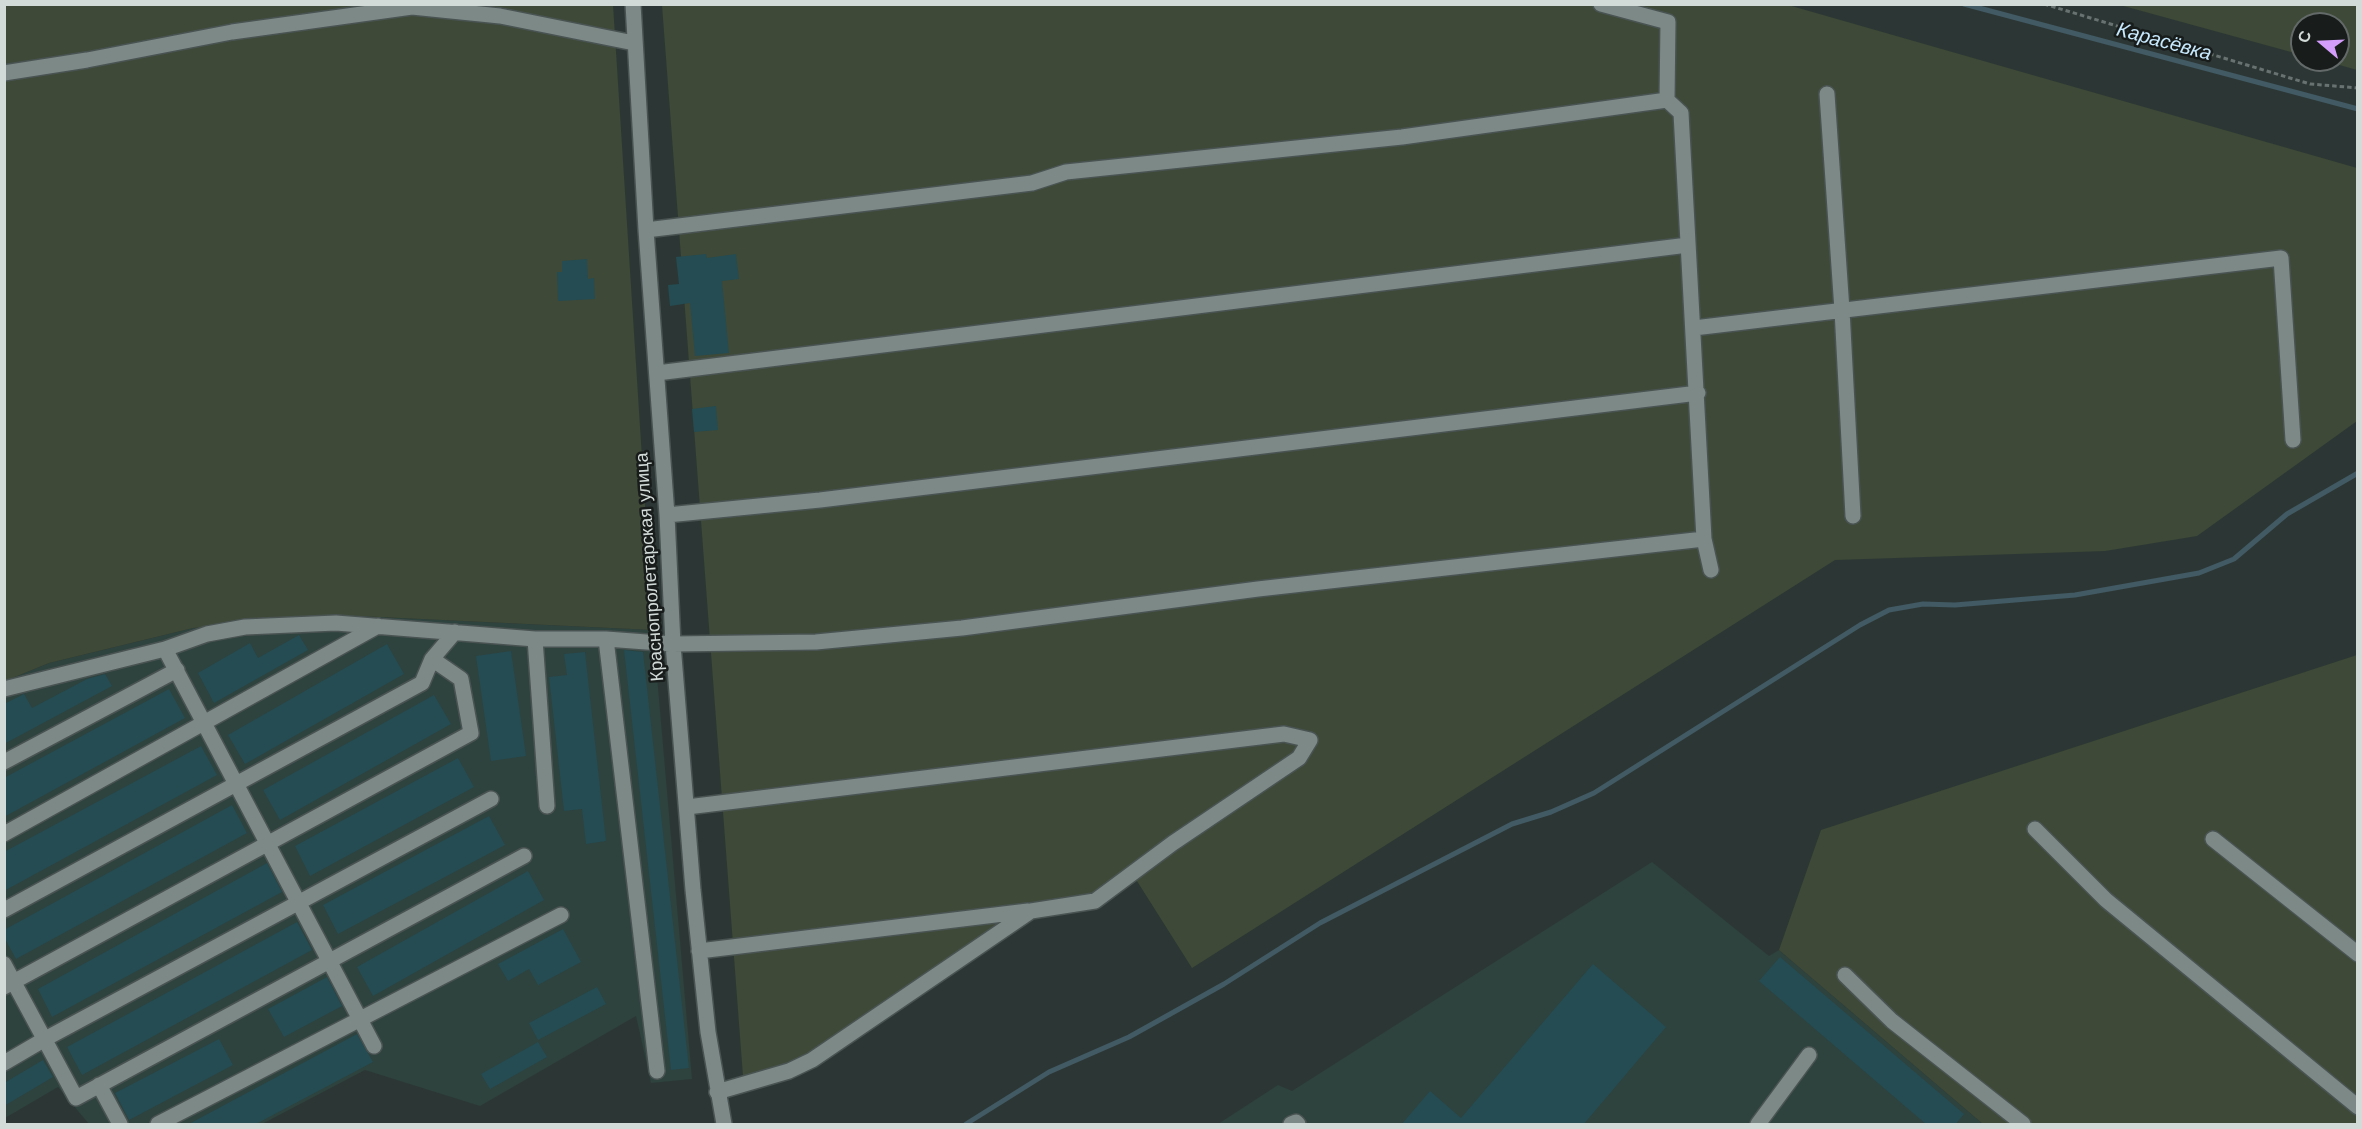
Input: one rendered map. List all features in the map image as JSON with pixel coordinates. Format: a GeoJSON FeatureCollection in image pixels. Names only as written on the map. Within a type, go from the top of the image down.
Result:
{"type":"FeatureCollection","features":[{"type":"Feature","properties":{"kind":"street","name":"Краснопролетарская улица"},"geometry":{"type":"LineString","coordinates":[[633,4],[646,230],[667,516],[673,644],[699,951],[717,1092],[724,1125]]}},
{"type":"Feature","properties":{"kind":"street"},"geometry":{"type":"LineString","coordinates":[[1601,4],[1668,22],[1667,100],[1681,113],[1698,393],[1704,539],[1711,570]]}},
{"type":"Feature","properties":{"kind":"street"},"geometry":{"type":"LineString","coordinates":[[4,73],[87,60],[232,32],[412,7],[500,16],[634,44]]}},
{"type":"Feature","properties":{"kind":"street"},"geometry":{"type":"LineString","coordinates":[[1827,94],[1853,516]]}},
{"type":"Feature","properties":{"kind":"street"},"geometry":{"type":"LineString","coordinates":[[646,230],[1032,183],[1066,172],[1402,137],[1667,100]]}},
{"type":"Feature","properties":{"kind":"street"},"geometry":{"type":"LineString","coordinates":[[657,374],[1688,245]]}},
{"type":"Feature","properties":{"kind":"street"},"geometry":{"type":"LineString","coordinates":[[1694,328],[2281,258],[2293,440]]}},
{"type":"Feature","properties":{"kind":"street"},"geometry":{"type":"LineString","coordinates":[[667,516],[820,500],[1698,393]]}},
{"type":"Feature","properties":{"kind":"street"},"geometry":{"type":"LineString","coordinates":[[4,689],[165,649],[207,634],[245,627],[336,623],[535,639],[606,639],[673,644],[816,642],[962,628],[1258,588],[1704,539]]}},
{"type":"Feature","properties":{"kind":"street"},"geometry":{"type":"LineString","coordinates":[[4,834],[378,626]]}},
{"type":"Feature","properties":{"kind":"street"},"geometry":{"type":"LineString","coordinates":[[4,910],[423,683],[432,659],[455,632]]}},
{"type":"Feature","properties":{"kind":"street"},"geometry":{"type":"LineString","coordinates":[[535,639],[548,806]]}},
{"type":"Feature","properties":{"kind":"street"},"geometry":{"type":"LineString","coordinates":[[606,639],[657,1071]]}},
{"type":"Feature","properties":{"kind":"street"},"geometry":{"type":"LineString","coordinates":[[165,649],[374,1046]]}},
{"type":"Feature","properties":{"kind":"street"},"geometry":{"type":"LineString","coordinates":[[9,984],[471,734],[461,679],[432,659]]}},
{"type":"Feature","properties":{"kind":"street"},"geometry":{"type":"LineString","coordinates":[[4,762],[177,670]]}},
{"type":"Feature","properties":{"kind":"street"},"geometry":{"type":"LineString","coordinates":[[687,807],[1284,734],[1310,740],[1299,758],[1173,843],[1095,901],[1031,911],[699,951]]}},
{"type":"Feature","properties":{"kind":"street"},"geometry":{"type":"LineString","coordinates":[[4,1064],[45,1039],[491,799]]}},
{"type":"Feature","properties":{"kind":"street"},"geometry":{"type":"LineString","coordinates":[[2035,829],[2106,900],[2358,1107]]}},
{"type":"Feature","properties":{"kind":"street"},"geometry":{"type":"LineString","coordinates":[[2213,839],[2358,954]]}},
{"type":"Feature","properties":{"kind":"street"},"geometry":{"type":"LineString","coordinates":[[4,964],[9,984],[45,1039],[76,1098],[524,856]]}},
{"type":"Feature","properties":{"kind":"street"},"geometry":{"type":"LineString","coordinates":[[717,1092],[789,1071],[812,1060],[1031,911]]}},
{"type":"Feature","properties":{"kind":"street"},"geometry":{"type":"LineString","coordinates":[[158,1125],[561,915]]}},
{"type":"Feature","properties":{"kind":"street"},"geometry":{"type":"LineString","coordinates":[[1845,975],[1892,1021],[2023,1125]]}},
{"type":"Feature","properties":{"kind":"street"},"geometry":{"type":"LineString","coordinates":[[1758,1125],[1809,1055]]}},
{"type":"Feature","properties":{"kind":"street"},"geometry":{"type":"LineString","coordinates":[[99,1085],[120,1125]]}},
{"type":"Feature","properties":{"kind":"street"},"geometry":{"type":"LineString","coordinates":[[1291,1125],[1296,1122],[1298,1125]]}},
{"type":"Feature","properties":{"kind":"path"},"geometry":{"type":"LineString","coordinates":[[2044,4],[2310,84],[2358,88]]}},
{"type":"Feature","properties":{"kind":"shaded area"},"geometry":{"type":"Polygon","coordinates":[[[5,5],[613,5],[653,630],[337,615],[193,628],[49,663],[5,681],[5,5]]]}},
{"type":"Feature","properties":{"kind":"shaded area"},"geometry":{"type":"Polygon","coordinates":[[[662,5],[1788,5],[2357,168],[2357,421],[2197,536],[2105,551],[1835,560],[1192,968],[1130,870],[1091,894],[1018,910],[808,1057],[743,1076],[662,5]]]}},
{"type":"Feature","properties":{"kind":"shaded area"},"geometry":{"type":"Polygon","coordinates":[[[2120,5],[2357,5],[2357,70],[2350,68],[2350,12],[2290,12],[2290,52],[2120,5]]]}},
{"type":"Feature","properties":{"kind":"shaded area"},"geometry":{"type":"Polygon","coordinates":[[[337,615],[653,630],[692,1079],[651,1083],[636,1016],[480,1106],[365,1070],[262,1124],[89,1124],[58,1087],[5,1118],[5,681],[49,663],[193,628],[337,615]]]}},
{"type":"Feature","properties":{"kind":"shaded area"},"geometry":{"type":"Polygon","coordinates":[[[2357,655],[2357,1124],[1983,1124],[1779,950],[1821,830],[2357,655]]]}},
{"type":"Feature","properties":{"kind":"shaded area"},"geometry":{"type":"Polygon","coordinates":[[[1652,862],[1769,956],[1779,950],[1983,1124],[1218,1124],[1278,1085],[1292,1091],[1652,862]]]}},
{"type":"Feature","properties":{"kind":"building"},"geometry":{"type":"Polygon","coordinates":[[[706,254],[707,258],[736,254],[739,279],[722,281],[729,353],[695,356],[690,303],[670,306],[668,285],[679,284],[676,257],[706,254]]]}},
{"type":"Feature","properties":{"kind":"building"},"geometry":{"type":"Polygon","coordinates":[[[587,259],[588,279],[594,278],[595,299],[558,301],[557,272],[562,272],[562,261],[587,259]]]}},
{"type":"Feature","properties":{"kind":"building"},"geometry":{"type":"Polygon","coordinates":[[[716,406],[718,430],[694,432],[692,409],[716,406]]]}},
{"type":"Feature","properties":{"kind":"building"},"geometry":{"type":"Polygon","coordinates":[[[299,635],[308,650],[214,703],[198,673],[250,643],[258,658],[299,635]]]}},
{"type":"Feature","properties":{"kind":"building"},"geometry":{"type":"Polygon","coordinates":[[[387,644],[404,674],[245,764],[228,735],[387,644]]]}},
{"type":"Feature","properties":{"kind":"building"},"geometry":{"type":"Polygon","coordinates":[[[624,650],[643,652],[689,1068],[671,1070],[624,650]]]}},
{"type":"Feature","properties":{"kind":"building"},"geometry":{"type":"Polygon","coordinates":[[[511,651],[526,756],[491,761],[476,656],[511,651]]]}},
{"type":"Feature","properties":{"kind":"building"},"geometry":{"type":"Polygon","coordinates":[[[585,652],[606,841],[586,844],[582,809],[564,811],[549,677],[567,675],[564,654],[585,652]]]}},
{"type":"Feature","properties":{"kind":"building"},"geometry":{"type":"Polygon","coordinates":[[[105,674],[112,686],[4,744],[4,704],[24,694],[32,708],[87,679],[105,674]]]}},
{"type":"Feature","properties":{"kind":"building"},"geometry":{"type":"Polygon","coordinates":[[[169,689],[185,718],[4,817],[4,778],[169,689]]]}},
{"type":"Feature","properties":{"kind":"building"},"geometry":{"type":"Polygon","coordinates":[[[434,695],[451,724],[280,820],[263,790],[434,695]]]}},
{"type":"Feature","properties":{"kind":"building"},"geometry":{"type":"Polygon","coordinates":[[[201,746],[217,775],[4,891],[4,852],[201,746]]]}},
{"type":"Feature","properties":{"kind":"building"},"geometry":{"type":"Polygon","coordinates":[[[458,758],[474,787],[310,876],[295,846],[458,758]]]}},
{"type":"Feature","properties":{"kind":"building"},"geometry":{"type":"Polygon","coordinates":[[[232,805],[247,833],[16,959],[4,937],[4,930],[232,805]]]}},
{"type":"Feature","properties":{"kind":"building"},"geometry":{"type":"Polygon","coordinates":[[[489,816],[505,845],[338,934],[323,905],[489,816]]]}},
{"type":"Feature","properties":{"kind":"building"},"geometry":{"type":"Polygon","coordinates":[[[267,863],[282,892],[52,1017],[38,989],[267,863]]]}},
{"type":"Feature","properties":{"kind":"building"},"geometry":{"type":"Polygon","coordinates":[[[528,871],[544,900],[373,996],[357,967],[528,871]]]}},
{"type":"Feature","properties":{"kind":"building"},"geometry":{"type":"Polygon","coordinates":[[[297,922],[312,950],[82,1075],[67,1047],[297,922]]]}},
{"type":"Feature","properties":{"kind":"building"},"geometry":{"type":"Polygon","coordinates":[[[563,929],[581,962],[538,985],[529,969],[508,981],[498,964],[563,929]]]}},
{"type":"Feature","properties":{"kind":"building"},"geometry":{"type":"Polygon","coordinates":[[[1780,957],[1964,1114],[1955,1125],[1927,1125],[1759,981],[1780,957]]]}},
{"type":"Feature","properties":{"kind":"building"},"geometry":{"type":"Polygon","coordinates":[[[1593,964],[1666,1027],[1583,1125],[1401,1125],[1430,1091],[1461,1118],[1593,964]]]}},
{"type":"Feature","properties":{"kind":"building"},"geometry":{"type":"Polygon","coordinates":[[[327,977],[342,1006],[284,1037],[268,1009],[327,977]]]}},
{"type":"Feature","properties":{"kind":"building"},"geometry":{"type":"Polygon","coordinates":[[[597,987],[606,1004],[538,1040],[529,1023],[597,987]]]}},
{"type":"Feature","properties":{"kind":"building"},"geometry":{"type":"Polygon","coordinates":[[[357,1034],[373,1062],[254,1125],[187,1125],[357,1034]]]}},
{"type":"Feature","properties":{"kind":"building"},"geometry":{"type":"Polygon","coordinates":[[[219,1039],[233,1065],[129,1120],[115,1093],[219,1039]]]}},
{"type":"Feature","properties":{"kind":"building"},"geometry":{"type":"Polygon","coordinates":[[[538,1042],[547,1057],[490,1089],[481,1074],[538,1042]]]}},
{"type":"Feature","properties":{"kind":"building"},"geometry":{"type":"Polygon","coordinates":[[[43,1060],[53,1077],[4,1106],[4,1083],[43,1060]]]}},
{"type":"Feature","properties":{"kind":"waterway","name":"Карасёвка"},"geometry":{"type":"LineString","coordinates":[[1964,4],[2358,109]]}},
{"type":"Feature","properties":{"kind":"waterway"},"geometry":{"type":"LineString","coordinates":[[966,1124],[1049,1072],[1129,1037],[1224,984],[1320,923],[1512,824],[1551,812],[1594,793],[1860,625],[1889,610],[1923,604],[1955,605],[2075,595],[2199,573],[2234,559],[2287,514],[2358,473]]}}]}
